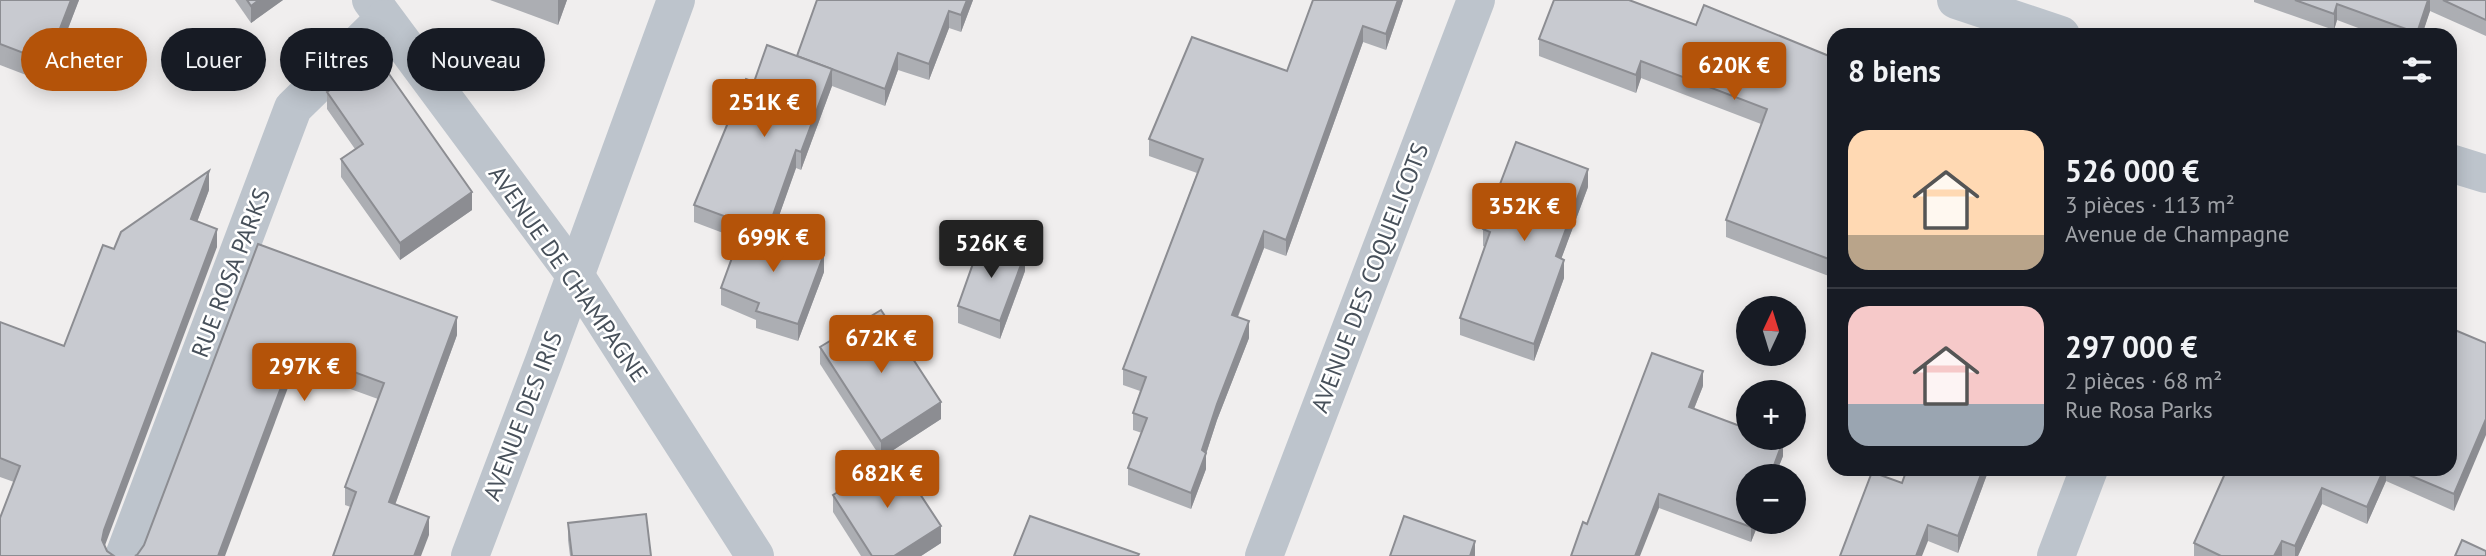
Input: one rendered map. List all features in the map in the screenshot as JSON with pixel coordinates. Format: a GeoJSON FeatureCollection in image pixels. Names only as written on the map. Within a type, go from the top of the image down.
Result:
{"type":"FeatureCollection","features":[{"type":"Feature","properties":{"kind":"street","name":"AVENUE DES IRIS"},"geometry":{"type":"LineString","coordinates":[[470,556],[676,0]]}},
{"type":"Feature","properties":{"kind":"street","name":"AVENUE DES COQUELICOTS"},"geometry":{"type":"LineString","coordinates":[[1264,556],[1476,0]]}},
{"type":"Feature","properties":{"kind":"street"},"geometry":{"type":"LineString","coordinates":[[1956,0],[2040,28]]}},
{"type":"Feature","properties":{"kind":"street","name":"AVENUE DE CHAMPAGNE"},"geometry":{"type":"LineString","coordinates":[[377,10],[575,275],[755,556]]}},
{"type":"Feature","properties":{"kind":"street","name":"RUE ROSA PARKS"},"geometry":{"type":"LineString","coordinates":[[124,556],[293,107],[377,10]]}},
{"type":"Feature","properties":{"kind":"street"},"geometry":{"type":"LineString","coordinates":[[2457,165],[2486,174]]}},
{"type":"Feature","properties":{"kind":"street"},"geometry":{"type":"LineString","coordinates":[[2056,556],[2086,476]]}},
{"type":"Feature","properties":{"kind":"building"},"geometry":{"type":"Polygon","coordinates":[[[0,0],[71,0],[60,28],[21,28],[21,52],[0,44],[0,0]]]}},
{"type":"Feature","properties":{"kind":"building"},"geometry":{"type":"Polygon","coordinates":[[[247,0],[259,0],[251,6],[247,0]]]}},
{"type":"Feature","properties":{"kind":"building"},"geometry":{"type":"Polygon","coordinates":[[[817,0],[967,0],[961,15],[949,11],[929,64],[898,53],[885,89],[797,56],[817,0]]]}},
{"type":"Feature","properties":{"kind":"building"},"geometry":{"type":"Polygon","coordinates":[[[1313,0],[1398,0],[1386,34],[1363,26],[1286,240],[1264,231],[1232,315],[1249,321],[1217,404],[1202,450],[1206,453],[1191,493],[1128,468],[1147,418],[1133,413],[1146,377],[1123,369],[1203,159],[1149,139],[1192,37],[1287,71],[1313,0]]]}},
{"type":"Feature","properties":{"kind":"building"},"geometry":{"type":"Polygon","coordinates":[[[1554,0],[1629,0],[1696,25],[1704,5],[1827,55],[1827,258],[1726,220],[1767,109],[1641,61],[1636,75],[1539,39],[1554,0]]]}},
{"type":"Feature","properties":{"kind":"building"},"geometry":{"type":"Polygon","coordinates":[[[2295,0],[2428,0],[2419,28],[2403,28],[2337,4],[2334,14],[2295,0]]]}},
{"type":"Feature","properties":{"kind":"building"},"geometry":{"type":"Polygon","coordinates":[[[2443,0],[2486,0],[2486,20],[2443,0]]]}},
{"type":"Feature","properties":{"kind":"building"},"geometry":{"type":"Polygon","coordinates":[[[767,45],[832,69],[801,152],[796,150],[767,232],[694,205],[746,79],[754,82],[767,45]]]}},
{"type":"Feature","properties":{"kind":"building"},"geometry":{"type":"Polygon","coordinates":[[[393,80],[472,192],[400,243],[341,159],[363,144],[327,92],[393,91],[393,80]]]}},
{"type":"Feature","properties":{"kind":"building"},"geometry":{"type":"Polygon","coordinates":[[[1516,142],[1588,169],[1556,256],[1564,260],[1534,344],[1460,318],[1490,232],[1483,229],[1516,142]]]}},
{"type":"Feature","properties":{"kind":"building"},"geometry":{"type":"Polygon","coordinates":[[[209,171],[191,219],[217,229],[104,530],[102,540],[107,551],[114,556],[0,556],[0,518],[20,466],[0,458],[0,322],[64,346],[103,245],[114,249],[121,232],[209,171]]]}},
{"type":"Feature","properties":{"kind":"building"},"geometry":{"type":"Polygon","coordinates":[[[744,225],[824,254],[798,324],[756,311],[759,303],[721,288],[744,225]]]}},
{"type":"Feature","properties":{"kind":"building"},"geometry":{"type":"Polygon","coordinates":[[[982,238],[1025,254],[1000,321],[958,306],[982,238]]]}},
{"type":"Feature","properties":{"kind":"building"},"geometry":{"type":"Polygon","coordinates":[[[258,244],[457,317],[389,502],[429,517],[414,556],[333,556],[356,492],[345,487],[384,383],[295,350],[218,556],[135,556],[144,545],[258,244]]]}},
{"type":"Feature","properties":{"kind":"building"},"geometry":{"type":"Polygon","coordinates":[[[881,310],[941,402],[881,441],[820,347],[881,310]]]}},
{"type":"Feature","properties":{"kind":"building"},"geometry":{"type":"Polygon","coordinates":[[[2457,331],[2486,343],[2486,419],[2454,494],[2412,476],[2457,476],[2457,331]]]}},
{"type":"Feature","properties":{"kind":"building"},"geometry":{"type":"Polygon","coordinates":[[[1652,353],[1703,371],[1689,407],[1736,425],[1736,450],[1780,450],[1774,464],[1736,464],[1736,522],[1659,494],[1635,556],[1571,556],[1583,522],[1587,524],[1652,353]]]}},
{"type":"Feature","properties":{"kind":"building"},"geometry":{"type":"Polygon","coordinates":[[[895,456],[941,526],[894,556],[872,556],[833,495],[895,456]]]}},
{"type":"Feature","properties":{"kind":"building"},"geometry":{"type":"Polygon","coordinates":[[[1870,476],[1883,476],[1902,483],[1904,476],[1980,476],[1958,536],[1928,525],[1916,556],[1840,556],[1870,476]]]}},
{"type":"Feature","properties":{"kind":"building"},"geometry":{"type":"Polygon","coordinates":[[[2224,476],[2381,476],[2367,507],[2322,488],[2295,546],[2282,541],[2274,556],[2221,556],[2194,543],[2224,476]]]}},
{"type":"Feature","properties":{"kind":"building"},"geometry":{"type":"Polygon","coordinates":[[[646,514],[651,556],[572,556],[568,523],[646,514]]]}},
{"type":"Feature","properties":{"kind":"building"},"geometry":{"type":"Polygon","coordinates":[[[1030,516],[1139,554],[1014,556],[1030,516]]]}},
{"type":"Feature","properties":{"kind":"building"},"geometry":{"type":"Polygon","coordinates":[[[1404,516],[1475,541],[1470,556],[1390,556],[1404,516]]]}},
{"type":"Feature","properties":{"kind":"building"},"geometry":{"type":"Polygon","coordinates":[[[2462,540],[2486,551],[2486,556],[2455,556],[2462,540]]]}}]}
